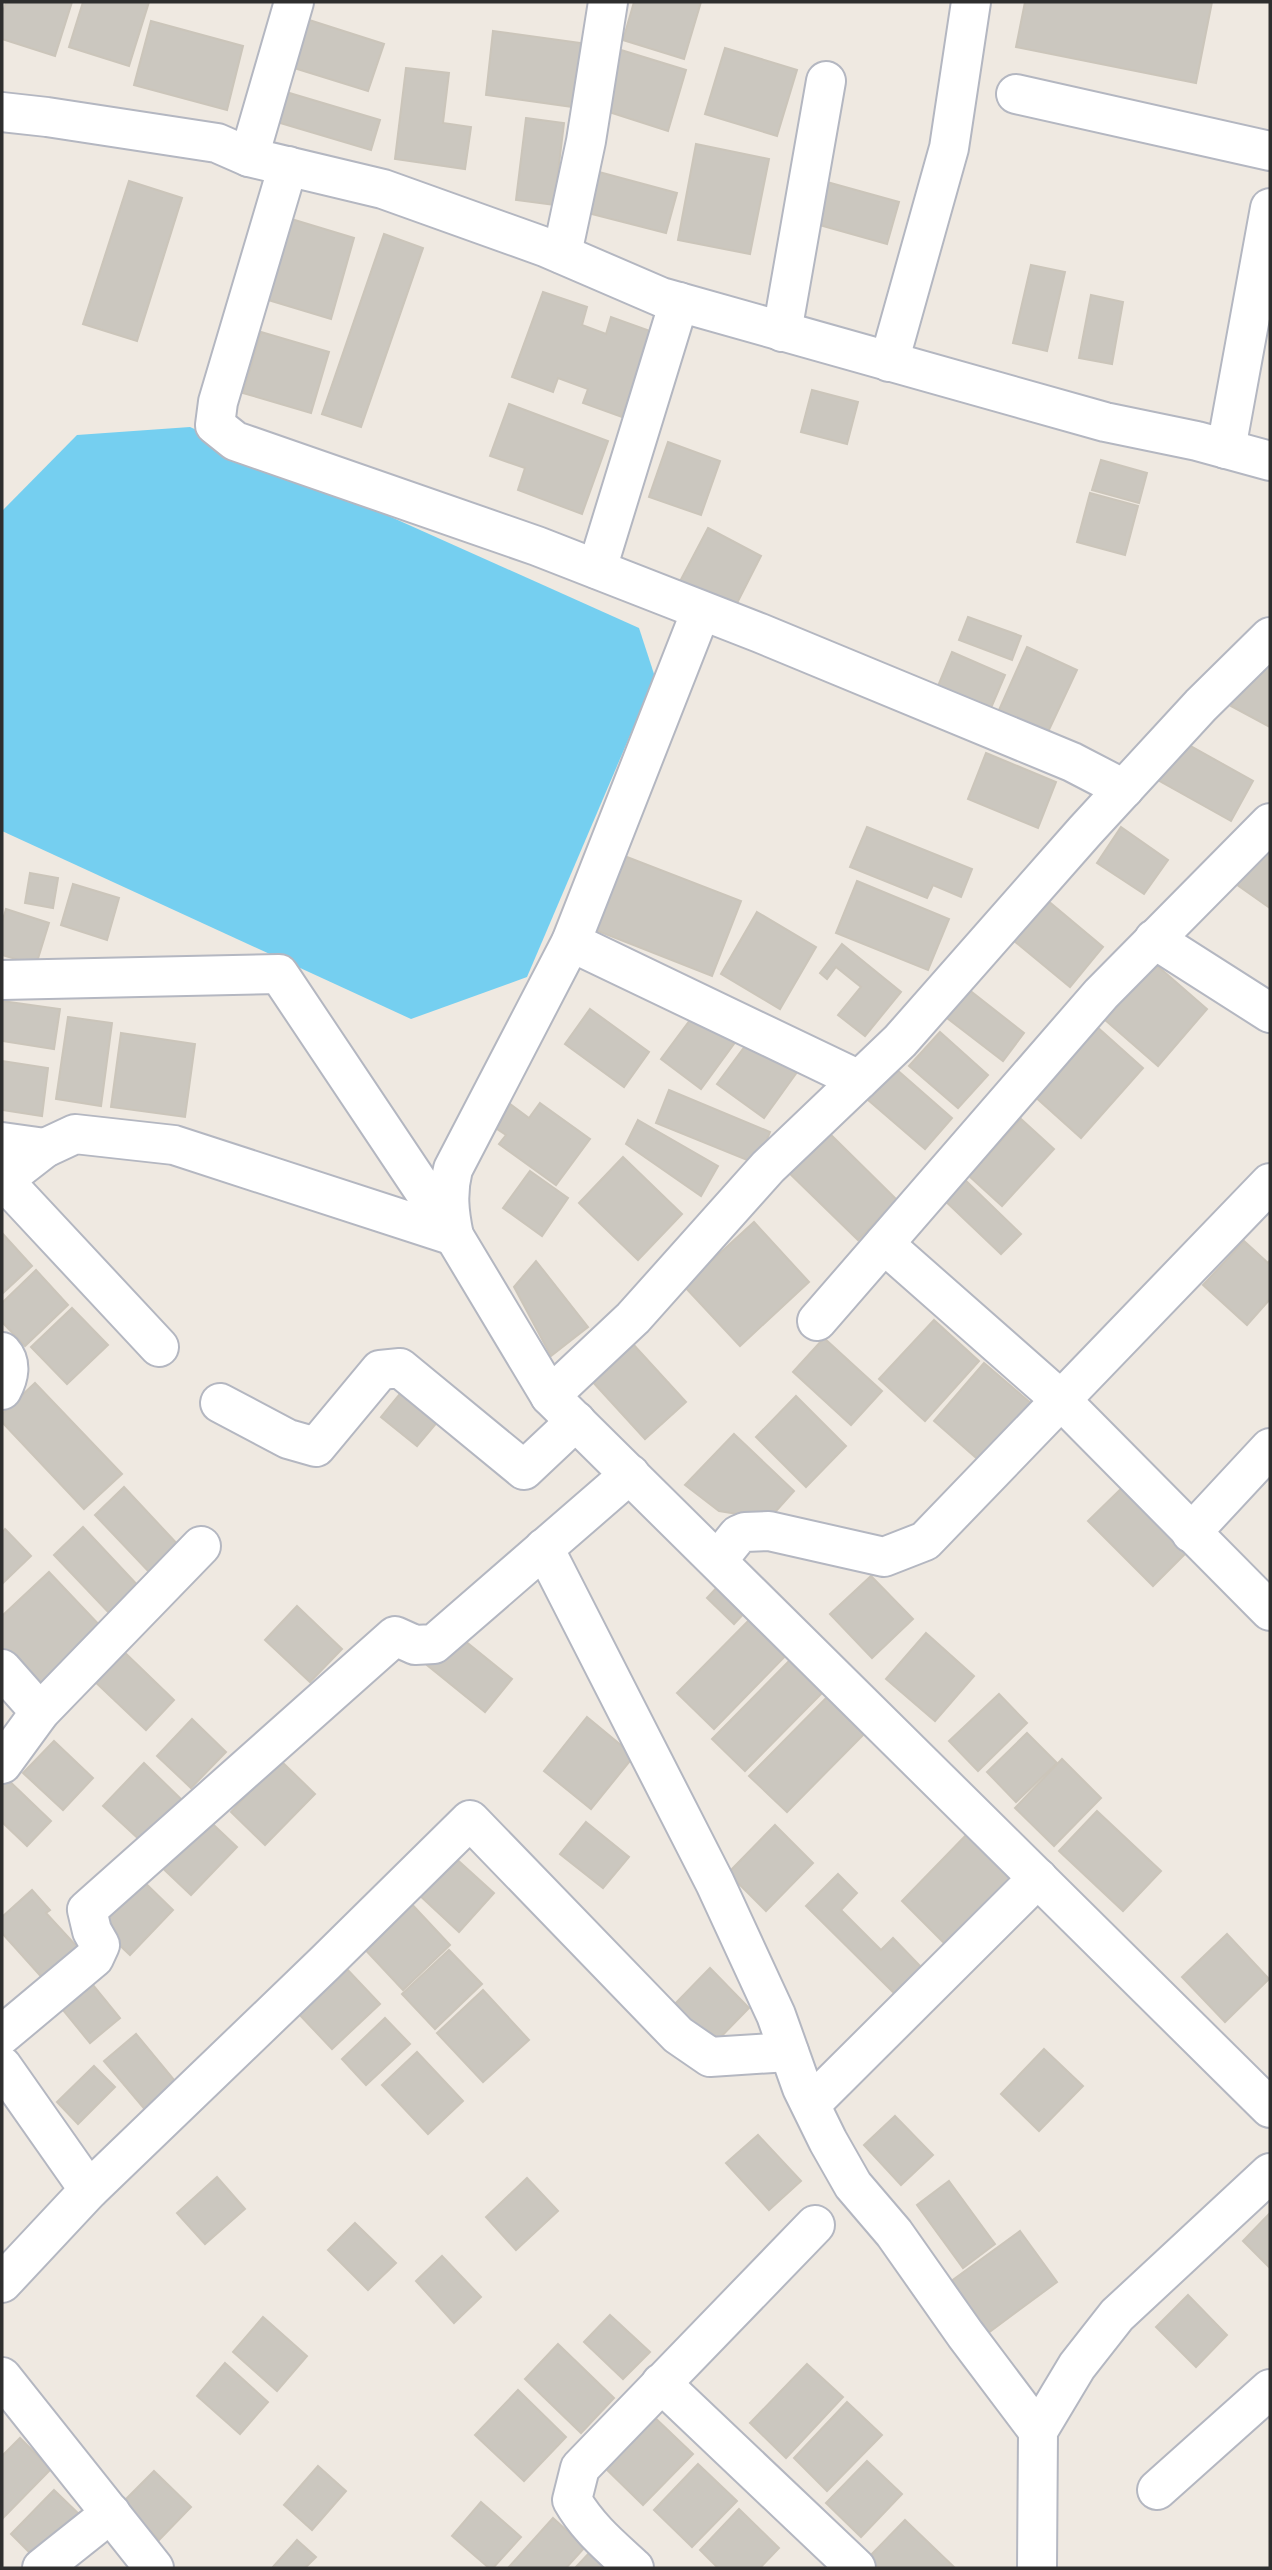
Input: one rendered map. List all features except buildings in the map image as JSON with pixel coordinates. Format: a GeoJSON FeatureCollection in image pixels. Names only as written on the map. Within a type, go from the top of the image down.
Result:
{"type":"FeatureCollection","features":[{"type":"Feature","properties":{"kind":"street"},"geometry":{"type":"LineString","coordinates":[[249,157],[294,2]]}},
{"type":"Feature","properties":{"kind":"street"},"geometry":{"type":"LineString","coordinates":[[562,254],[586,141],[608,2]]}},
{"type":"Feature","properties":{"kind":"street"},"geometry":{"type":"LineString","coordinates":[[889,362],[949,148],[971,2]]}},
{"type":"Feature","properties":{"kind":"street"},"geometry":{"type":"LineString","coordinates":[[782,332],[826,80]]}},
{"type":"Feature","properties":{"kind":"street"},"geometry":{"type":"LineString","coordinates":[[1016,94],[1270,151]]}},
{"type":"Feature","properties":{"kind":"street"},"geometry":{"type":"LineString","coordinates":[[2,112],[217,143],[249,157],[383,189],[562,254],[661,297],[1105,422],[1270,461]]}},
{"type":"Feature","properties":{"kind":"street"},"geometry":{"type":"LineString","coordinates":[[288,166],[218,402],[215,425],[235,441],[597,569],[1039,748],[1124,789]]}},
{"type":"Feature","properties":{"kind":"street"},"geometry":{"type":"LineString","coordinates":[[1226,449],[1270,208]]}},
{"type":"Feature","properties":{"kind":"street"},"geometry":{"type":"LineString","coordinates":[[597,569],[679,302]]}},
{"type":"Feature","properties":{"kind":"street"},"geometry":{"type":"LineString","coordinates":[[454,1236],[448,1205],[453,1169],[571,942],[701,611]]}},
{"type":"Feature","properties":{"kind":"street"},"geometry":{"type":"LineString","coordinates":[[220,1403],[288,1439],[316,1447],[380,1370],[400,1368],[524,1470],[563,1408],[633,1318],[768,1167],[900,1041],[1124,789],[1270,637]]}},
{"type":"Feature","properties":{"kind":"street"},"geometry":{"type":"LineString","coordinates":[[817,1321],[1101,994],[1270,823]]}},
{"type":"Feature","properties":{"kind":"street"},"geometry":{"type":"LineString","coordinates":[[1154,939],[1270,1013]]}},
{"type":"Feature","properties":{"kind":"street"},"geometry":{"type":"LineString","coordinates":[[571,942],[859,1080]]}},
{"type":"Feature","properties":{"kind":"street"},"geometry":{"type":"LineString","coordinates":[[2,979],[279,974],[454,1236],[563,1408],[1270,2108]]}},
{"type":"Feature","properties":{"kind":"street"},"geometry":{"type":"LineString","coordinates":[[159,1347],[4,1185],[18,1169],[45,1148],[75,1134],[174,1144],[454,1236]]}},
{"type":"Feature","properties":{"kind":"street"},"geometry":{"type":"LineString","coordinates":[[2,1142],[45,1148]]}},
{"type":"Feature","properties":{"kind":"street"},"geometry":{"type":"LineString","coordinates":[[718,1560],[738,1535],[745,1532],[769,1531],[884,1557],[925,1541],[1270,1183]]}},
{"type":"Feature","properties":{"kind":"street"},"geometry":{"type":"LineString","coordinates":[[884,1244],[1061,1400],[1270,1611]]}},
{"type":"Feature","properties":{"kind":"street"},"geometry":{"type":"LineString","coordinates":[[2,1352],[6,1356],[10,1371],[2,1390]]}},
{"type":"Feature","properties":{"kind":"street"},"geometry":{"type":"LineString","coordinates":[[1191,1533],[1270,1448]]}},
{"type":"Feature","properties":{"kind":"street"},"geometry":{"type":"LineString","coordinates":[[2,2035],[94,1958],[100,1945],[92,1931],[87,1910],[97,1901],[395,1636],[415,1646],[434,1644],[630,1474]]}},
{"type":"Feature","properties":{"kind":"street"},"geometry":{"type":"LineString","coordinates":[[2,1764],[40,1712],[201,1546]]}},
{"type":"Feature","properties":{"kind":"street"},"geometry":{"type":"LineString","coordinates":[[544,1548],[715,1884],[776,2015],[828,2141],[853,2185],[894,2233],[1038,2431]]}},
{"type":"Feature","properties":{"kind":"street"},"geometry":{"type":"LineString","coordinates":[[2,1669],[40,1712]]}},
{"type":"Feature","properties":{"kind":"street"},"geometry":{"type":"LineString","coordinates":[[2,2283],[89,2190],[470,1819],[678,2035],[710,2057],[789,2052]]}},
{"type":"Feature","properties":{"kind":"street"},"geometry":{"type":"LineString","coordinates":[[811,2104],[1038,1878]]}},
{"type":"Feature","properties":{"kind":"street"},"geometry":{"type":"LineString","coordinates":[[2,2066],[89,2190]]}},
{"type":"Feature","properties":{"kind":"street"},"geometry":{"type":"LineString","coordinates":[[1037,2568],[1038,2431],[1077,2367],[1117,2315],[1270,2173]]}},
{"type":"Feature","properties":{"kind":"street"},"geometry":{"type":"LineString","coordinates":[[634,2568],[597,2535],[572,2500],[580,2468],[815,2225]]}},
{"type":"Feature","properties":{"kind":"street"},"geometry":{"type":"LineString","coordinates":[[2,2377],[154,2568]]}},
{"type":"Feature","properties":{"kind":"street"},"geometry":{"type":"LineString","coordinates":[[661,2383],[856,2568]]}},
{"type":"Feature","properties":{"kind":"street"},"geometry":{"type":"LineString","coordinates":[[1157,2490],[1270,2389]]}},
{"type":"Feature","properties":{"kind":"street"},"geometry":{"type":"LineString","coordinates":[[42,2568],[111,2513]]}},
{"type":"Feature","properties":{"kind":"water"},"geometry":{"type":"Polygon","coordinates":[[[190,427],[639,628],[655,677],[527,977],[411,1019],[2,831],[2,511],[77,435],[190,427]]]}}]}
